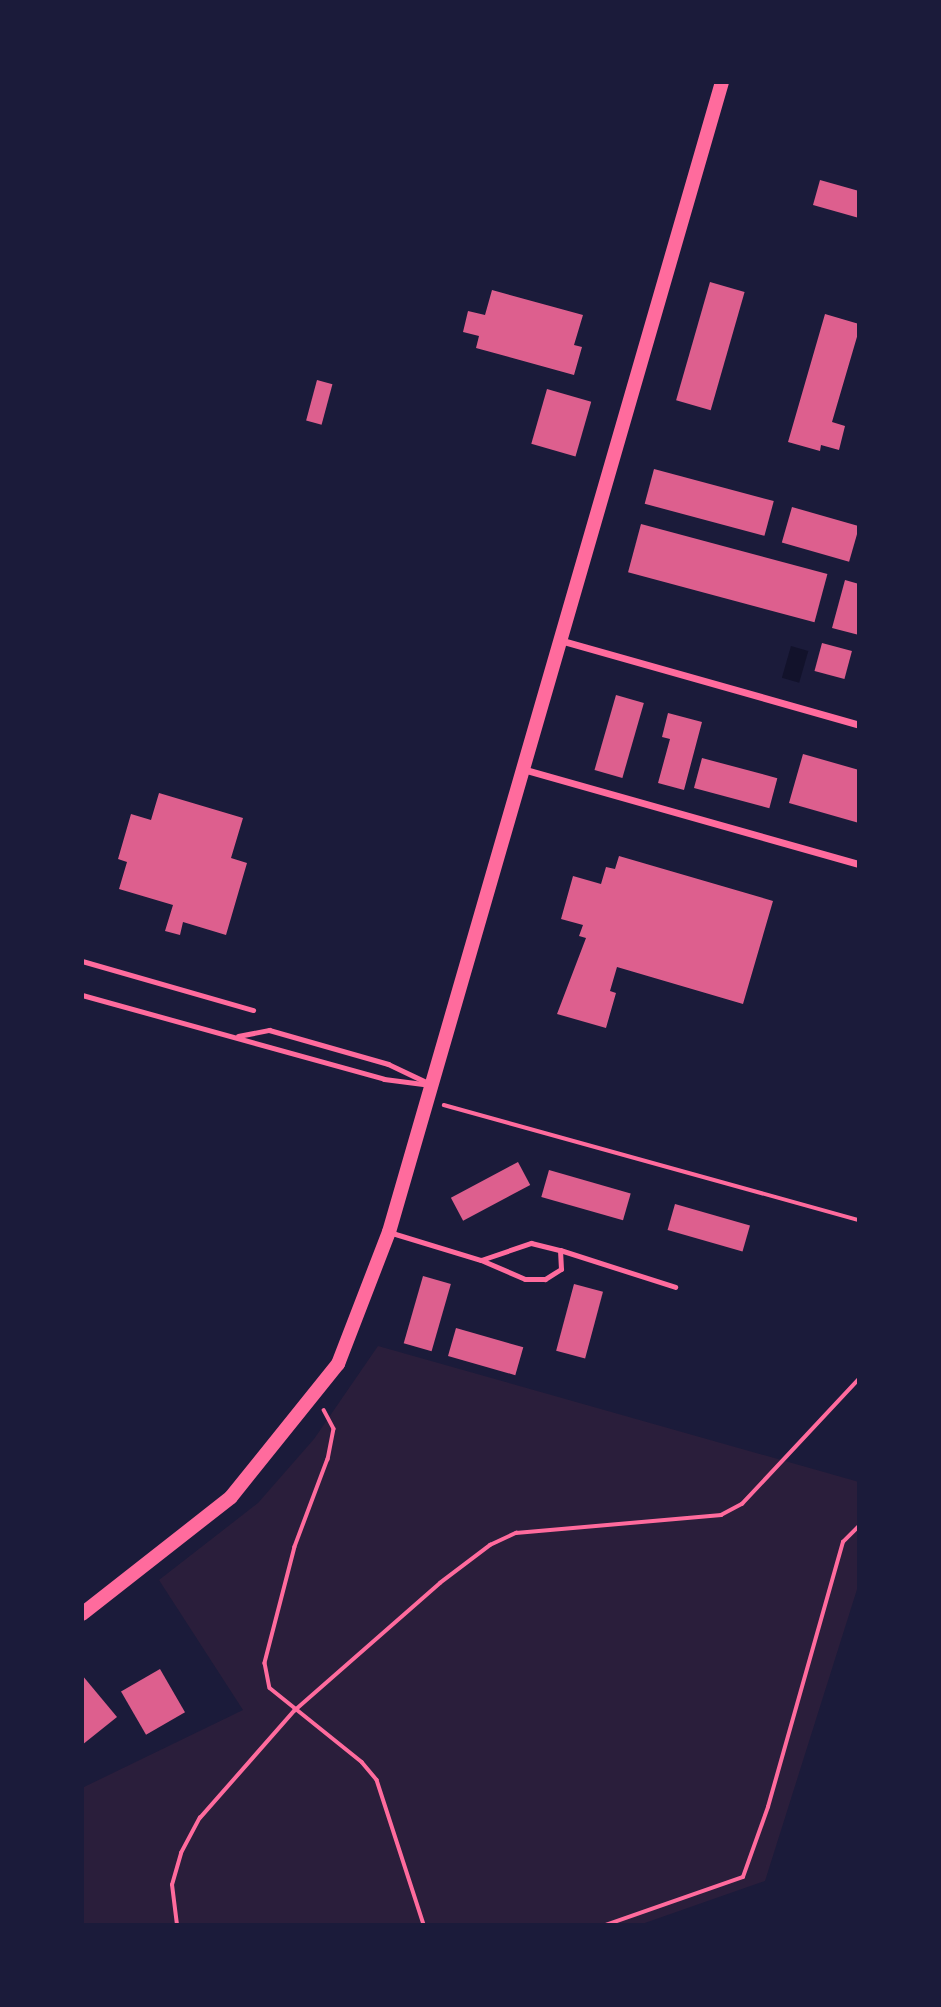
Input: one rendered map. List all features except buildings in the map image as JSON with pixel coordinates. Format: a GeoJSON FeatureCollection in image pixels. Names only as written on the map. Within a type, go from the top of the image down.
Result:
{"type":"FeatureCollection","features":[{"type":"Feature","properties":{"kind":"main road"},"geometry":{"type":"LineString","coordinates":[[82,1614],[231,1497],[316,1396],[338,1364],[389,1232],[526,770],[722,82]]}},
{"type":"Feature","properties":{"kind":"street"},"geometry":{"type":"LineString","coordinates":[[563,641],[859,725]]}},
{"type":"Feature","properties":{"kind":"street"},"geometry":{"type":"LineString","coordinates":[[526,770],[859,864]]}},
{"type":"Feature","properties":{"kind":"lane"},"geometry":{"type":"LineString","coordinates":[[82,961],[253,1010]]}},
{"type":"Feature","properties":{"kind":"lane"},"geometry":{"type":"LineString","coordinates":[[82,995],[384,1079],[433,1085]]}},
{"type":"Feature","properties":{"kind":"lane"},"geometry":{"type":"LineString","coordinates":[[235,1037],[269,1030],[388,1064],[433,1085]]}},
{"type":"Feature","properties":{"kind":"lane"},"geometry":{"type":"LineString","coordinates":[[389,1232],[481,1260],[525,1279],[545,1279],[561,1269],[564,1257],[560,1250]]}},
{"type":"Feature","properties":{"kind":"lane"},"geometry":{"type":"LineString","coordinates":[[481,1260],[531,1243],[675,1287]]}},
{"type":"Feature","properties":{"kind":"path"},"geometry":{"type":"LineString","coordinates":[[428,1100],[859,1220]]}},
{"type":"Feature","properties":{"kind":"path"},"geometry":{"type":"LineString","coordinates":[[177,1925],[172,1885],[181,1853],[200,1818],[294,1711],[490,1545],[516,1534],[721,1515],[741,1504],[859,1379]]}},
{"type":"Feature","properties":{"kind":"path"},"geometry":{"type":"LineString","coordinates":[[316,1396],[334,1429],[295,1547],[265,1663],[270,1688],[294,1711],[362,1762],[377,1780],[424,1925]]}},
{"type":"Feature","properties":{"kind":"path"},"geometry":{"type":"LineString","coordinates":[[606,1925],[743,1877],[768,1807],[843,1542],[859,1526]]}},
{"type":"Feature","properties":{"kind":"shaded area"},"geometry":{"type":"Polygon","coordinates":[[[791,646],[808,651],[799,683],[782,678],[791,646]]]}},
{"type":"Feature","properties":{"kind":"shaded area"},"geometry":{"type":"Polygon","coordinates":[[[378,1346],[859,1482],[859,1583],[765,1881],[639,1925],[82,1925],[82,1788],[243,1710],[159,1580],[258,1503],[314,1439],[378,1346]]]}}]}
